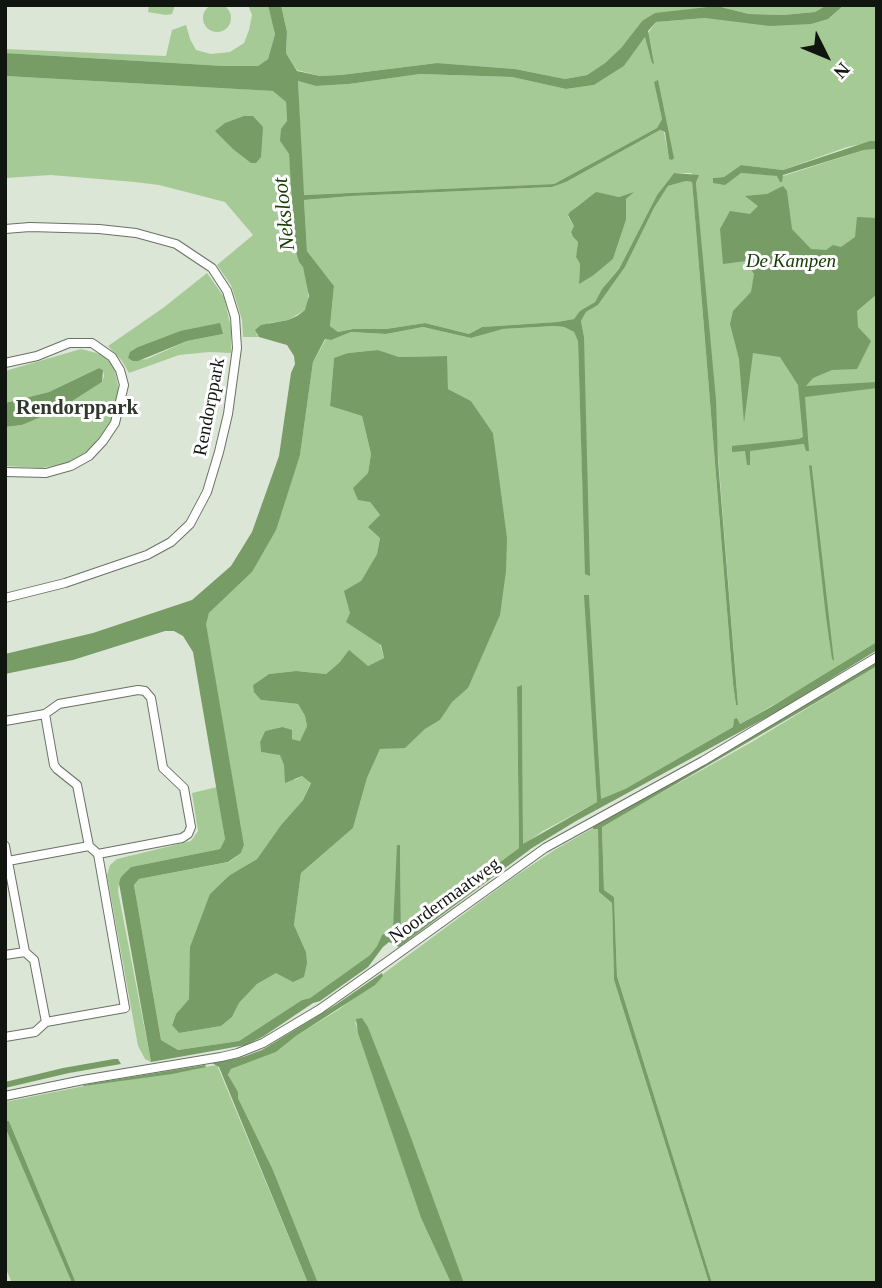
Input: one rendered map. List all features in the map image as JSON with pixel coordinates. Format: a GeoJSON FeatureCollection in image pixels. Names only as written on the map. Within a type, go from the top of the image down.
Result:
{"type":"FeatureCollection","features":[{"type":"Feature","properties":{"kind":"street","name":"Rendorppark"},"geometry":{"type":"LineString","coordinates":[[5,229],[99,229],[136,233],[176,244],[195,254],[212,268],[220,279],[227,291],[235,317],[237,348],[228,414],[219,452],[207,492],[190,524],[171,542],[146,555],[65,583],[5,598]]}},
{"type":"Feature","properties":{"kind":"street"},"geometry":{"type":"LineString","coordinates":[[5,363],[37,356],[69,343],[92,343],[112,358],[120,370],[124,385],[115,423],[89,456],[71,466],[46,473],[5,472]]}},
{"type":"Feature","properties":{"kind":"street","name":"Noordermaatweg"},"geometry":{"type":"LineString","coordinates":[[5,1096],[230,1055],[263,1043],[371,973],[545,849],[703,761],[877,657]]}},
{"type":"Feature","properties":{"kind":"street"},"geometry":{"type":"LineString","coordinates":[[5,721],[45,714],[60,704],[138,690],[145,691],[150,698],[163,768],[184,788],[190,831],[182,838],[98,854]]}},
{"type":"Feature","properties":{"kind":"street"},"geometry":{"type":"LineString","coordinates":[[5,1037],[35,1032],[46,1022],[125,1008],[98,854],[89,846],[77,785],[54,765],[45,714]]}},
{"type":"Feature","properties":{"kind":"street"},"geometry":{"type":"LineString","coordinates":[[5,846],[25,952],[34,960],[46,1022]]}},
{"type":"Feature","properties":{"kind":"street"},"geometry":{"type":"LineString","coordinates":[[8,861],[89,846]]}},
{"type":"Feature","properties":{"kind":"street"},"geometry":{"type":"LineString","coordinates":[[5,955],[25,952]]}},
{"type":"Feature","properties":{"kind":"green space"},"geometry":{"type":"Polygon","coordinates":[[[217,4],[227,8],[231,18],[227,28],[217,32],[207,28],[203,18],[207,8],[217,4]]]}},
{"type":"Feature","properties":{"kind":"green space"},"geometry":{"type":"Polygon","coordinates":[[[149,5],[175,5],[172,14],[166,15],[148,12],[149,5]]]}},
{"type":"Feature","properties":{"kind":"green space"},"geometry":{"type":"Polygon","coordinates":[[[248,5],[268,5],[274,27],[275,34],[268,59],[258,66],[5,53],[5,49],[166,56],[172,30],[186,25],[196,50],[211,54],[230,52],[244,43],[249,30],[252,15],[248,5]]]}},
{"type":"Feature","properties":{"kind":"green space"},"geometry":{"type":"Polygon","coordinates":[[[281,5],[827,5],[815,12],[783,15],[749,14],[717,6],[642,21],[605,63],[587,75],[565,79],[515,69],[437,63],[320,76],[297,70],[286,53],[287,32],[281,5]]]}},
{"type":"Feature","properties":{"kind":"green space","name":"De Kampen"},"geometry":{"type":"Polygon","coordinates":[[[844,5],[877,5],[877,141],[847,147],[783,170],[741,165],[724,177],[713,178],[714,183],[741,173],[783,176],[864,150],[877,149],[877,646],[740,724],[737,718],[734,719],[733,727],[625,789],[600,800],[589,596],[585,595],[597,802],[523,845],[522,686],[517,687],[519,848],[401,936],[400,845],[393,928],[382,935],[370,955],[310,998],[302,1000],[239,1041],[178,1050],[161,1040],[134,885],[139,879],[229,862],[241,853],[244,845],[205,624],[209,613],[252,572],[300,455],[313,362],[326,339],[331,340],[351,332],[386,334],[423,327],[471,338],[503,329],[554,326],[574,332],[578,340],[583,498],[584,337],[581,321],[586,312],[598,305],[625,267],[668,186],[686,181],[692,182],[733,684],[736,705],[738,704],[696,182],[698,180],[691,173],[674,173],[657,195],[619,269],[595,302],[574,319],[482,327],[469,334],[425,323],[338,332],[330,326],[334,286],[307,251],[304,200],[552,187],[566,182],[660,130],[664,132],[669,158],[672,160],[654,82],[662,119],[657,128],[554,184],[303,195],[298,81],[316,86],[420,74],[512,77],[566,89],[594,85],[624,66],[656,22],[705,18],[828,19],[844,5]],[[596,193],[568,216],[574,226],[571,232],[578,242],[576,257],[580,264],[579,283],[594,275],[613,259],[626,220],[626,199],[632,193],[619,197],[596,193]],[[378,350],[348,353],[334,359],[330,406],[362,416],[371,454],[368,473],[370,502],[380,515],[380,538],[377,554],[361,581],[384,658],[368,666],[340,662],[326,674],[296,671],[269,674],[253,685],[261,700],[298,704],[307,726],[300,741],[292,739],[282,727],[265,731],[260,742],[261,752],[280,754],[295,780],[302,776],[311,782],[303,800],[257,859],[230,875],[189,999],[176,1014],[172,1024],[179,1033],[221,1026],[232,1017],[239,1003],[257,984],[276,972],[293,981],[306,952],[294,925],[301,873],[353,828],[367,778],[380,749],[405,747],[440,720],[452,701],[468,688],[498,477],[493,433],[471,401],[448,389],[446,356],[399,357],[378,350]]]}},
{"type":"Feature","properties":{"kind":"green space"},"geometry":{"type":"Polygon","coordinates":[[[5,76],[274,91],[286,102],[287,121],[280,141],[289,154],[299,262],[308,285],[308,303],[305,310],[288,320],[269,323],[256,334],[259,337],[243,337],[242,320],[231,285],[217,265],[253,235],[225,202],[159,185],[135,182],[51,175],[5,178],[5,76]]]}},
{"type":"Feature","properties":{"kind":"green space"},"geometry":{"type":"Polygon","coordinates":[[[207,273],[224,297],[231,328],[231,353],[179,355],[129,373],[108,346],[207,273]],[[180,331],[138,347],[133,361],[147,359],[187,341],[223,334],[180,331]]]}},
{"type":"Feature","properties":{"kind":"green space"},"geometry":{"type":"Polygon","coordinates":[[[81,349],[104,355],[114,367],[120,395],[115,418],[89,450],[69,463],[41,468],[5,466],[5,427],[22,425],[60,409],[102,382],[104,376],[103,370],[99,368],[49,392],[5,403],[5,371],[81,349]]]}},
{"type":"Feature","properties":{"kind":"green space"},"geometry":{"type":"Polygon","coordinates":[[[877,666],[877,1283],[712,1283],[617,976],[614,897],[604,890],[602,826],[750,743],[877,666]]]}},
{"type":"Feature","properties":{"kind":"green space"},"geometry":{"type":"Polygon","coordinates":[[[217,787],[225,839],[220,849],[131,867],[119,883],[118,891],[151,1062],[145,1059],[138,1046],[107,875],[110,865],[117,859],[191,841],[198,831],[192,793],[217,787]]]}},
{"type":"Feature","properties":{"kind":"green space"},"geometry":{"type":"Polygon","coordinates":[[[593,828],[598,828],[599,892],[612,903],[614,980],[709,1283],[464,1283],[368,1027],[355,1022],[421,1218],[451,1283],[318,1283],[273,1170],[238,1098],[238,1092],[230,1081],[228,1076],[231,1069],[276,1052],[338,1010],[511,879],[593,828]]]}},
{"type":"Feature","properties":{"kind":"green space"},"geometry":{"type":"Polygon","coordinates":[[[217,1065],[308,1283],[76,1283],[9,1121],[5,1121],[5,1102],[99,1083],[217,1065]]]}},
{"type":"Feature","properties":{"kind":"green space"},"geometry":{"type":"Polygon","coordinates":[[[5,1127],[72,1283],[12,1283],[5,1267],[5,1127]]]}},
{"type":"Feature","properties":{"kind":"shaded area"},"geometry":{"type":"Polygon","coordinates":[[[268,5],[281,5],[287,32],[286,53],[297,71],[320,76],[341,75],[437,63],[515,69],[565,79],[587,75],[605,63],[642,21],[655,13],[717,6],[749,14],[783,15],[815,12],[827,5],[844,5],[828,19],[811,24],[770,26],[705,18],[656,22],[648,31],[654,64],[645,37],[624,66],[594,85],[566,89],[512,77],[420,74],[316,86],[298,81],[304,195],[554,184],[657,128],[662,119],[654,82],[658,80],[674,158],[672,160],[669,159],[665,132],[660,130],[566,182],[552,187],[304,200],[307,251],[334,286],[330,326],[338,332],[425,323],[469,334],[482,327],[574,319],[580,311],[595,302],[619,269],[657,195],[674,173],[699,175],[696,183],[716,400],[718,461],[738,705],[733,684],[692,182],[686,181],[668,186],[625,267],[598,305],[586,312],[581,321],[584,337],[590,576],[585,574],[578,341],[574,332],[554,326],[503,329],[471,338],[423,327],[386,334],[351,332],[331,340],[325,339],[313,362],[300,455],[276,530],[252,572],[209,613],[206,624],[244,845],[241,853],[228,862],[139,879],[134,885],[161,1040],[178,1050],[239,1041],[302,1000],[310,998],[370,955],[382,935],[393,928],[397,845],[400,845],[401,936],[519,848],[517,687],[522,685],[523,844],[597,802],[584,595],[589,595],[601,799],[625,789],[733,727],[734,719],[737,718],[740,724],[771,707],[877,642],[877,650],[782,709],[576,821],[532,848],[399,947],[389,942],[368,967],[264,1036],[246,1045],[151,1062],[119,883],[131,867],[220,849],[225,839],[193,652],[183,636],[174,631],[165,631],[73,660],[5,674],[5,654],[93,633],[192,600],[231,566],[252,532],[279,456],[291,373],[295,364],[294,356],[287,345],[259,337],[255,330],[261,325],[297,316],[305,310],[309,296],[303,267],[295,248],[289,154],[280,141],[281,129],[287,121],[286,102],[273,91],[5,76],[5,53],[258,66],[268,59],[275,34],[268,5]]]}},
{"type":"Feature","properties":{"kind":"shaded area"},"geometry":{"type":"Polygon","coordinates":[[[244,116],[253,116],[263,127],[261,157],[256,163],[251,163],[233,149],[215,131],[225,123],[244,116]]]}},
{"type":"Feature","properties":{"kind":"shaded area"},"geometry":{"type":"Polygon","coordinates":[[[877,141],[877,149],[864,150],[783,175],[782,182],[777,176],[741,173],[725,185],[713,183],[713,178],[724,177],[741,165],[783,170],[877,141]]]}},
{"type":"Feature","properties":{"kind":"shaded area"},"geometry":{"type":"Polygon","coordinates":[[[783,186],[787,191],[792,229],[811,249],[826,250],[833,245],[841,247],[855,237],[857,217],[877,218],[877,294],[857,311],[858,327],[871,341],[857,369],[832,370],[813,378],[806,386],[877,382],[877,388],[805,397],[809,451],[806,451],[802,444],[750,451],[750,465],[747,465],[745,451],[732,452],[732,446],[803,437],[798,385],[780,357],[753,353],[744,423],[739,359],[730,324],[733,311],[751,292],[754,274],[746,261],[723,264],[720,229],[730,211],[750,214],[758,206],[745,196],[767,194],[783,186]]]}},
{"type":"Feature","properties":{"kind":"shaded area"},"geometry":{"type":"Polygon","coordinates":[[[596,192],[619,197],[634,192],[626,199],[626,220],[613,259],[579,284],[580,264],[576,257],[578,242],[571,232],[574,226],[568,215],[596,192]]]}},
{"type":"Feature","properties":{"kind":"shaded area"},"geometry":{"type":"Polygon","coordinates":[[[220,323],[223,334],[187,341],[138,361],[128,358],[130,352],[138,347],[180,331],[220,323]]]}},
{"type":"Feature","properties":{"kind":"shaded area"},"geometry":{"type":"Polygon","coordinates":[[[378,350],[399,357],[447,356],[448,389],[471,401],[493,433],[507,538],[500,615],[468,688],[452,702],[440,720],[425,729],[405,748],[380,749],[367,778],[353,828],[301,873],[294,925],[306,952],[304,977],[293,982],[276,973],[257,984],[239,1003],[232,1017],[221,1026],[179,1033],[172,1025],[176,1014],[189,999],[190,947],[210,894],[230,875],[257,859],[303,800],[311,783],[302,776],[285,783],[284,765],[280,755],[261,752],[260,742],[265,731],[282,727],[292,730],[292,739],[300,741],[307,726],[298,704],[261,700],[254,692],[253,685],[269,674],[296,671],[326,674],[349,650],[368,666],[384,658],[381,645],[346,622],[350,613],[344,591],[361,581],[377,554],[380,538],[368,527],[380,515],[370,502],[358,500],[353,488],[368,473],[371,454],[362,416],[330,406],[334,358],[348,353],[378,350]]]}},
{"type":"Feature","properties":{"kind":"shaded area"},"geometry":{"type":"Polygon","coordinates":[[[99,368],[103,370],[102,382],[60,409],[22,425],[5,427],[5,403],[49,392],[99,368]]]}},
{"type":"Feature","properties":{"kind":"shaded area"},"geometry":{"type":"Polygon","coordinates":[[[809,465],[812,466],[834,661],[826,617],[809,465]]]}},
{"type":"Feature","properties":{"kind":"shaded area"},"geometry":{"type":"Polygon","coordinates":[[[877,661],[877,666],[602,827],[604,890],[614,897],[617,976],[712,1283],[709,1283],[614,980],[612,903],[599,892],[598,829],[593,827],[877,661]]]}},
{"type":"Feature","properties":{"kind":"shaded area"},"geometry":{"type":"Polygon","coordinates":[[[382,973],[383,976],[375,985],[276,1052],[231,1069],[228,1075],[273,1170],[318,1283],[308,1283],[219,1067],[212,1063],[262,1050],[382,973]]]}},
{"type":"Feature","properties":{"kind":"shaded area"},"geometry":{"type":"Polygon","coordinates":[[[362,1018],[368,1027],[407,1127],[464,1283],[451,1283],[421,1218],[358,1033],[356,1019],[362,1018]]]}},
{"type":"Feature","properties":{"kind":"shaded area"},"geometry":{"type":"Polygon","coordinates":[[[118,1059],[121,1064],[5,1088],[5,1082],[118,1059]]]}},
{"type":"Feature","properties":{"kind":"shaded area"},"geometry":{"type":"Polygon","coordinates":[[[205,1065],[206,1067],[172,1074],[83,1085],[205,1065]]]}},
{"type":"Feature","properties":{"kind":"shaded area"},"geometry":{"type":"Polygon","coordinates":[[[5,1121],[9,1121],[76,1283],[72,1283],[5,1127],[5,1121]]]}},
{"type":"Feature","properties":{"kind":"district","name":"Rendorppark"},"geometry":{"type":"Point","coordinates":[77,409]}},
{"type":"Feature","properties":{"kind":"water label","name":"Neksloot"},"geometry":{"type":"Point","coordinates":[285,214]}}]}
